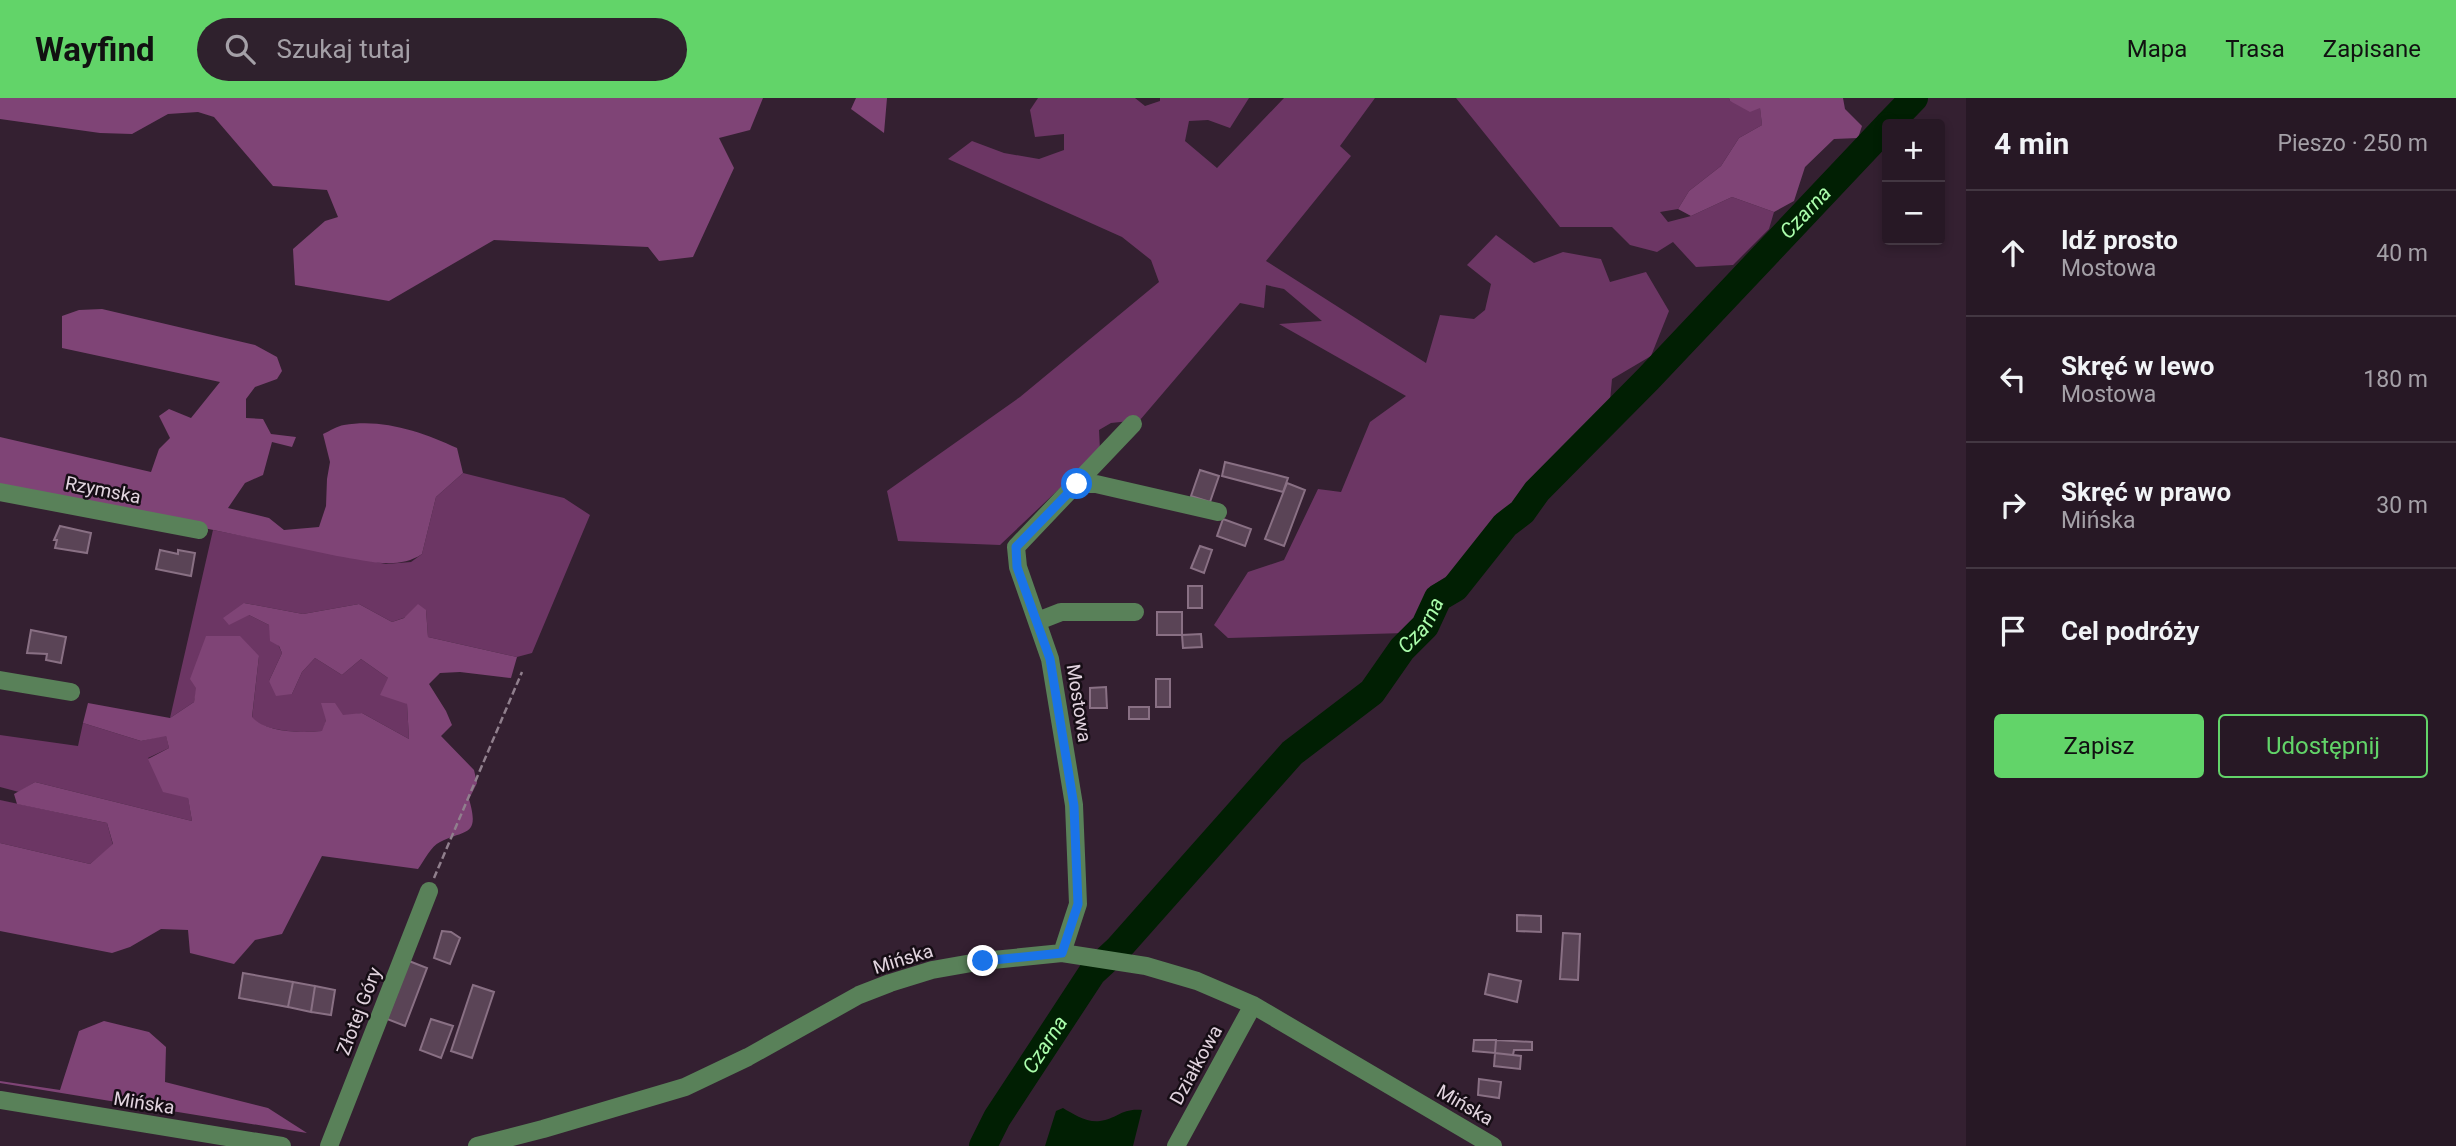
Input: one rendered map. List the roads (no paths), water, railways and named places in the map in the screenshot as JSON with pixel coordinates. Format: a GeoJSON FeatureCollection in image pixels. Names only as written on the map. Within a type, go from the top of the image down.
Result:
{"type":"FeatureCollection","features":[{"type":"Feature","properties":{"kind":"street","name":"Mostowa"},"geometry":{"type":"LineString","coordinates":[[1062,953],[1078,904],[1074,806],[1050,659],[1017,567],[1016,547],[1133,424]]}},
{"type":"Feature","properties":{"kind":"street"},"geometry":{"type":"LineString","coordinates":[[1077,484],[1096,484],[1218,512]]}},
{"type":"Feature","properties":{"kind":"street","name":"Rzymska"},"geometry":{"type":"LineString","coordinates":[[0,492],[199,530]]}},
{"type":"Feature","properties":{"kind":"street"},"geometry":{"type":"LineString","coordinates":[[1038,621],[1061,612],[1135,612]]}},
{"type":"Feature","properties":{"kind":"street"},"geometry":{"type":"LineString","coordinates":[[0,680],[71,692]]}},
{"type":"Feature","properties":{"kind":"street","name":"Złotej Góry"},"geometry":{"type":"LineString","coordinates":[[329,1146],[429,891]]}},
{"type":"Feature","properties":{"kind":"street","name":"Mińska"},"geometry":{"type":"LineString","coordinates":[[477,1146],[685,1087],[748,1057],[859,995],[890,983],[932,970],[983,961],[1062,953],[1146,966],[1197,981],[1253,1005],[1493,1146]]}},
{"type":"Feature","properties":{"kind":"street","name":"Działkowa"},"geometry":{"type":"LineString","coordinates":[[1176,1146],[1253,1005]]}},
{"type":"Feature","properties":{"kind":"street","name":"Mińska"},"geometry":{"type":"LineString","coordinates":[[0,1100],[282,1146]]}},
{"type":"Feature","properties":{"kind":"waterway","name":"Czarna"},"geometry":{"type":"LineString","coordinates":[[1894,119],[1914,98]]}},
{"type":"Feature","properties":{"kind":"waterway","name":"Czarna"},"geometry":{"type":"LineString","coordinates":[[983,1146],[997,1118],[1092,973],[1118,949],[1292,753],[1372,692],[1402,649],[1425,626],[1438,598],[1455,588],[1505,525],[1522,512],[1537,491],[1648,379],[1882,131]]}}]}
